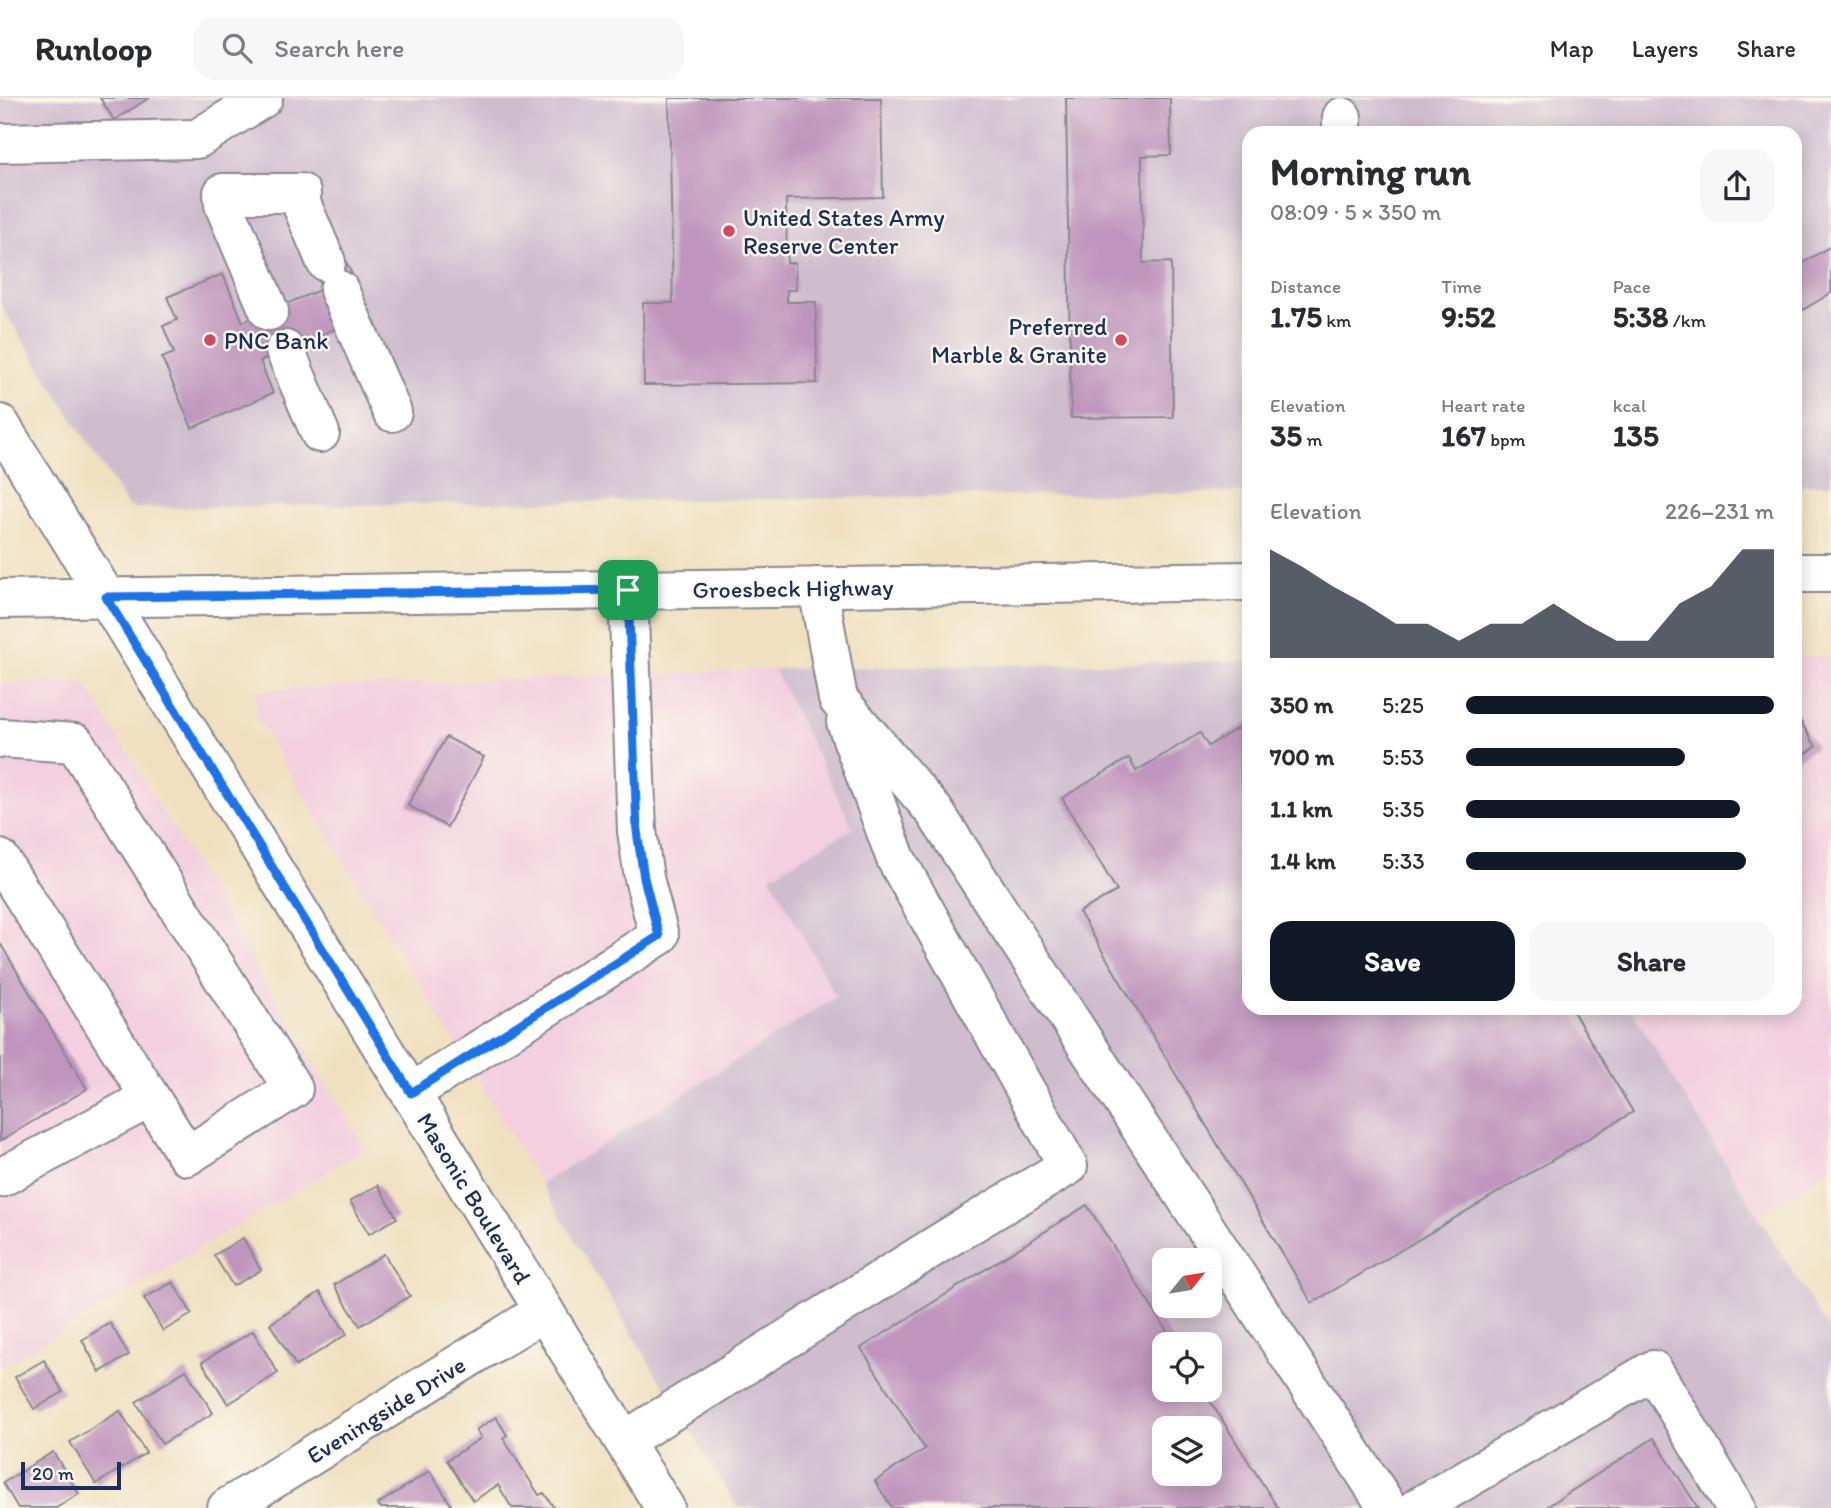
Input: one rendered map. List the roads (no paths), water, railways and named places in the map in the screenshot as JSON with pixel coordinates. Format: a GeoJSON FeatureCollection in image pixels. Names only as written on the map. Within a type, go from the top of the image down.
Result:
{"type":"FeatureCollection","features":[{"type":"Feature","properties":{"kind":"street"},"geometry":{"type":"LineString","coordinates":[[0,143],[197,139],[263,98]]}},
{"type":"Feature","properties":{"kind":"street"},"geometry":{"type":"LineString","coordinates":[[269,311],[224,205],[223,193],[301,192],[301,204],[392,412]]}},
{"type":"Feature","properties":{"kind":"street"},"geometry":{"type":"LineString","coordinates":[[285,350],[320,433]]}},
{"type":"Feature","properties":{"kind":"street","name":"Masonic Boulevard"},"geometry":{"type":"LineString","coordinates":[[0,424],[665,1508]]}},
{"type":"Feature","properties":{"kind":"street"},"geometry":{"type":"LineString","coordinates":[[1802,573],[1831,573]]}},
{"type":"Feature","properties":{"kind":"street","name":"Groesbeck Highway"},"geometry":{"type":"LineString","coordinates":[[0,599],[1242,581]]}},
{"type":"Feature","properties":{"kind":"street"},"geometry":{"type":"LineString","coordinates":[[624,1441],[939,1243],[1068,1166],[896,859],[838,699],[818,587]]}},
{"type":"Feature","properties":{"kind":"street"},"geometry":{"type":"LineString","coordinates":[[411,1093],[659,936],[644,878],[637,831],[628,590]]}},
{"type":"Feature","properties":{"kind":"street"},"geometry":{"type":"LineString","coordinates":[[838,699],[934,811],[1388,1508]]}},
{"type":"Feature","properties":{"kind":"street"},"geometry":{"type":"LineString","coordinates":[[0,738],[75,743],[293,1089],[187,1156],[0,859]]}},
{"type":"Feature","properties":{"kind":"street"},"geometry":{"type":"LineString","coordinates":[[0,1178],[150,1098]]}},
{"type":"Feature","properties":{"kind":"street","name":"Eveningside Drive"},"geometry":{"type":"LineString","coordinates":[[227,1508],[544,1311]]}},
{"type":"Feature","properties":{"kind":"street"},"geometry":{"type":"LineString","coordinates":[[1417,1508],[1653,1370],[1736,1508]]}},
{"type":"Feature","properties":{"kind":"place","name":"United States Army Reserve Center"},"geometry":{"type":"Point","coordinates":[729,231]}},
{"type":"Feature","properties":{"kind":"place","name":"PNC Bank"},"geometry":{"type":"Point","coordinates":[210,340]}},
{"type":"Feature","properties":{"kind":"place","name":"Preferred Marble & Granite"},"geometry":{"type":"Point","coordinates":[1121,340]}}]}
